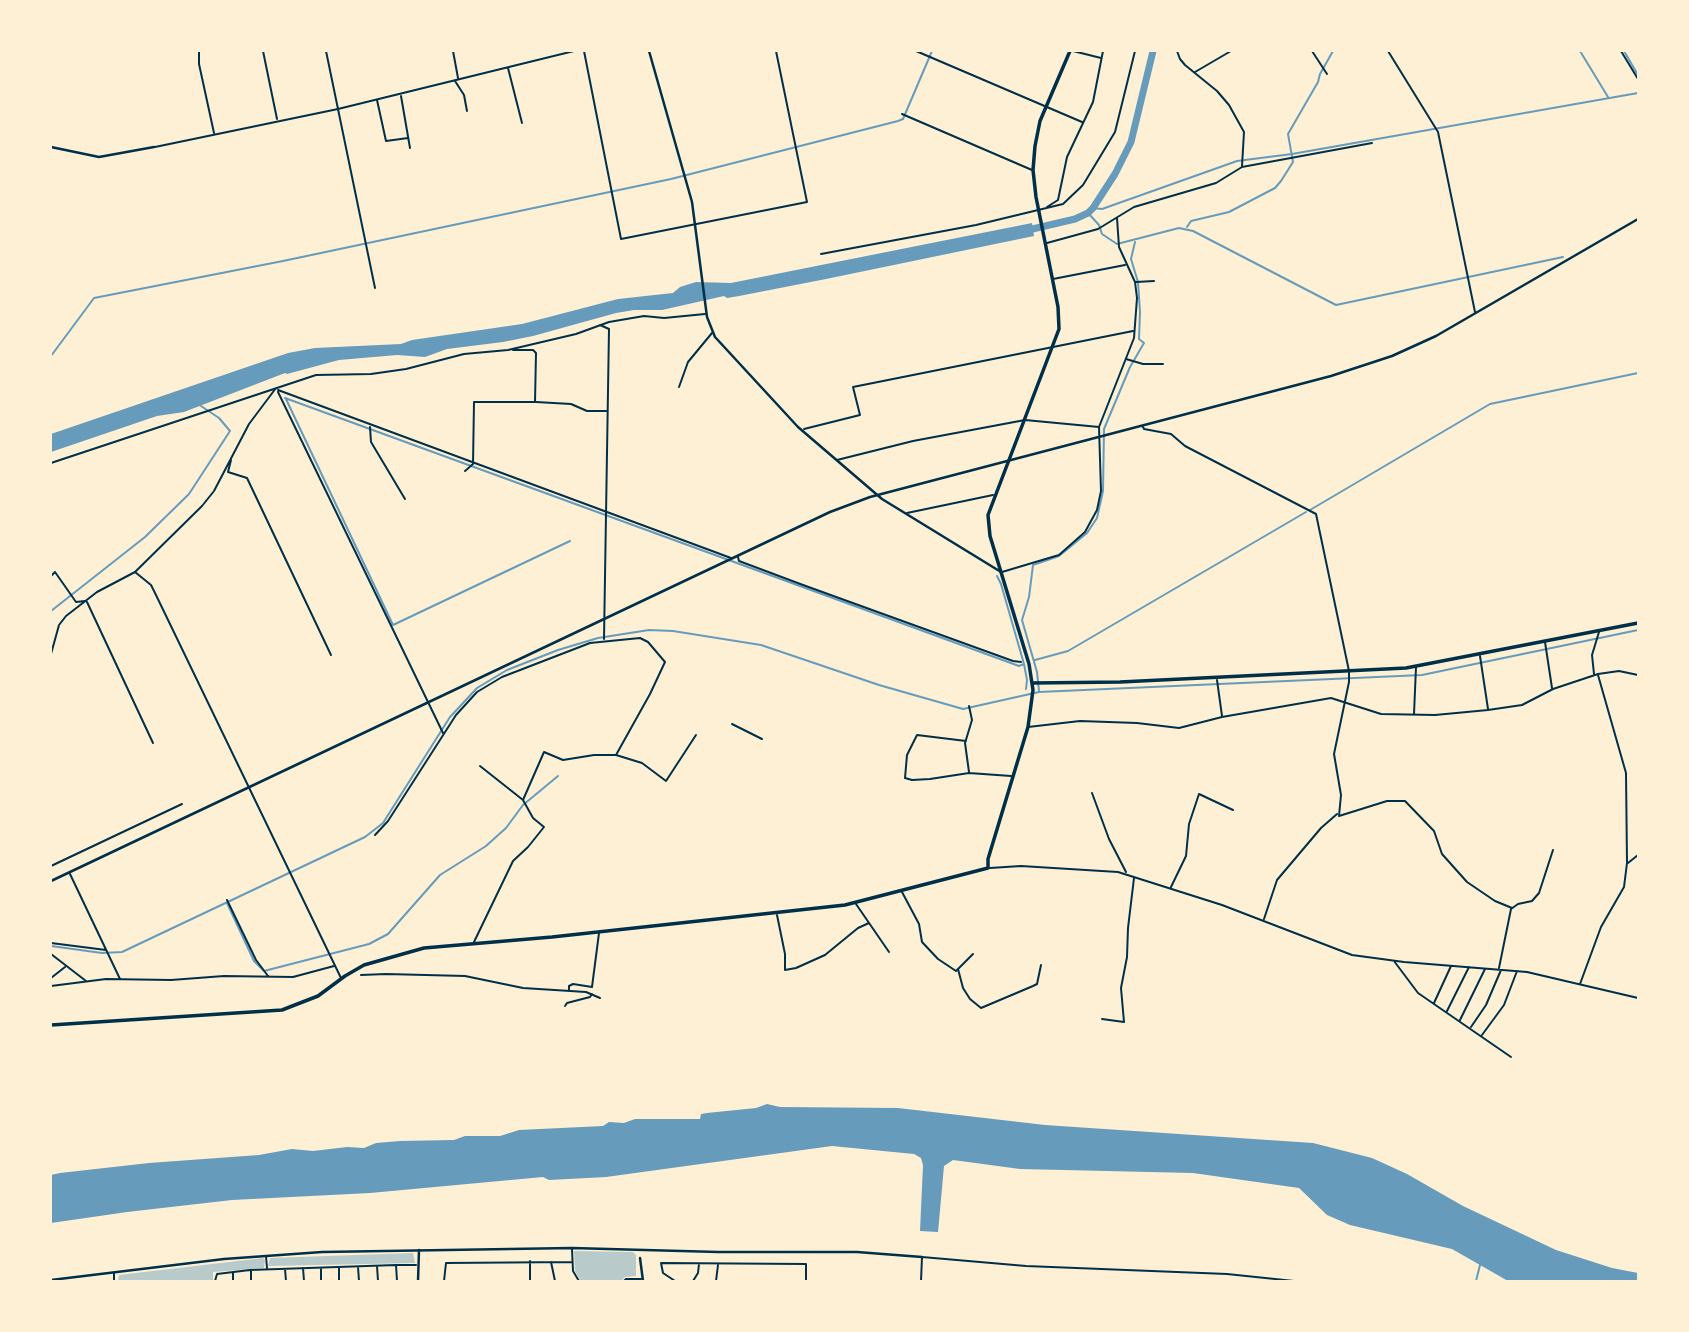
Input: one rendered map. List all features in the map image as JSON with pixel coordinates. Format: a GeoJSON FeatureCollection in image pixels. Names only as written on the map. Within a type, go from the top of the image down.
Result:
{"type":"FeatureCollection","features":[{"type":"Feature","properties":{"kind":"main road"},"geometry":{"type":"LineString","coordinates":[[51,1025],[271,1012],[306,1002],[364,965],[424,948],[856,903],[988,868],[988,859],[1028,727],[1033,683],[988,527],[988,515],[1053,347],[1060,321],[1033,170],[1037,134],[1046,107],[1072,51]]}},
{"type":"Feature","properties":{"kind":"main road"},"geometry":{"type":"LineString","coordinates":[[1033,683],[1217,678],[1416,667],[1638,623]]}},
{"type":"Feature","properties":{"kind":"street"},"geometry":{"type":"LineString","coordinates":[[199,51],[199,64],[214,134]]}},
{"type":"Feature","properties":{"kind":"street"},"geometry":{"type":"LineString","coordinates":[[264,51],[277,120]]}},
{"type":"Feature","properties":{"kind":"street"},"geometry":{"type":"LineString","coordinates":[[326,51],[375,288]]}},
{"type":"Feature","properties":{"kind":"street"},"geometry":{"type":"LineString","coordinates":[[453,51],[457,79],[467,111]]}},
{"type":"Feature","properties":{"kind":"street"},"geometry":{"type":"LineString","coordinates":[[51,147],[99,156],[153,147],[401,95],[574,51]]}},
{"type":"Feature","properties":{"kind":"street"},"geometry":{"type":"LineString","coordinates":[[584,51],[621,239],[807,202],[776,51]]}},
{"type":"Feature","properties":{"kind":"street"},"geometry":{"type":"LineString","coordinates":[[649,51],[686,178],[696,224],[706,313],[713,332],[802,430],[836,460],[878,495],[1001,572],[1059,555],[1085,532],[1095,517],[1101,491],[1099,427],[1134,331],[1137,298],[1135,282],[1119,247],[1117,218]]}},
{"type":"Feature","properties":{"kind":"street"},"geometry":{"type":"LineString","coordinates":[[916,51],[1082,122]]}},
{"type":"Feature","properties":{"kind":"street"},"geometry":{"type":"LineString","coordinates":[[1072,51],[1102,58]]}},
{"type":"Feature","properties":{"kind":"street"},"geometry":{"type":"LineString","coordinates":[[1040,210],[1058,200],[1067,157],[1093,102],[1103,51]]}},
{"type":"Feature","properties":{"kind":"street"},"geometry":{"type":"LineString","coordinates":[[821,254],[976,225],[1063,204],[1075,195],[1089,176],[1119,121],[1135,51]]}},
{"type":"Feature","properties":{"kind":"street"},"geometry":{"type":"LineString","coordinates":[[1177,51],[1180,59],[1229,105],[1244,132],[1242,167]]}},
{"type":"Feature","properties":{"kind":"street"},"geometry":{"type":"LineString","coordinates":[[1195,72],[1231,51]]}},
{"type":"Feature","properties":{"kind":"street"},"geometry":{"type":"LineString","coordinates":[[1312,51],[1327,74]]}},
{"type":"Feature","properties":{"kind":"street"},"geometry":{"type":"LineString","coordinates":[[1388,51],[1437,131],[1476,314]]}},
{"type":"Feature","properties":{"kind":"street"},"geometry":{"type":"LineString","coordinates":[[1622,51],[1638,79]]}},
{"type":"Feature","properties":{"kind":"street"},"geometry":{"type":"LineString","coordinates":[[508,67],[522,123]]}},
{"type":"Feature","properties":{"kind":"street"},"geometry":{"type":"LineString","coordinates":[[401,95],[410,148]]}},
{"type":"Feature","properties":{"kind":"street"},"geometry":{"type":"LineString","coordinates":[[377,100],[386,141],[408,138]]}},
{"type":"Feature","properties":{"kind":"street"},"geometry":{"type":"LineString","coordinates":[[902,114],[1033,170]]}},
{"type":"Feature","properties":{"kind":"street"},"geometry":{"type":"LineString","coordinates":[[1045,242],[1098,229],[1134,207],[1216,183],[1242,167],[1373,143]]}},
{"type":"Feature","properties":{"kind":"street"},"geometry":{"type":"LineString","coordinates":[[51,881],[830,512],[878,495],[1331,376],[1392,356],[1476,314],[1638,219]]}},
{"type":"Feature","properties":{"kind":"street"},"geometry":{"type":"LineString","coordinates":[[1053,279],[1126,264]]}},
{"type":"Feature","properties":{"kind":"street"},"geometry":{"type":"LineString","coordinates":[[1135,282],[1154,281]]}},
{"type":"Feature","properties":{"kind":"street"},"geometry":{"type":"LineString","coordinates":[[509,350],[576,334],[599,324],[644,316],[664,318],[706,313]]}},
{"type":"Feature","properties":{"kind":"street"},"geometry":{"type":"LineString","coordinates":[[599,324],[609,329],[604,641]]}},
{"type":"Feature","properties":{"kind":"street"},"geometry":{"type":"LineString","coordinates":[[802,430],[860,415],[853,387],[1134,331]]}},
{"type":"Feature","properties":{"kind":"street"},"geometry":{"type":"LineString","coordinates":[[679,387],[688,362],[713,332]]}},
{"type":"Feature","properties":{"kind":"street"},"geometry":{"type":"LineString","coordinates":[[51,463],[316,375],[371,374],[406,369],[464,354],[533,349],[536,353],[535,402]]}},
{"type":"Feature","properties":{"kind":"street"},"geometry":{"type":"LineString","coordinates":[[1125,359],[1143,364],[1163,364]]}},
{"type":"Feature","properties":{"kind":"street"},"geometry":{"type":"LineString","coordinates":[[277,389],[370,426],[732,558]]}},
{"type":"Feature","properties":{"kind":"street"},"geometry":{"type":"LineString","coordinates":[[51,654],[59,625],[66,616],[135,572],[214,491],[249,424],[277,389]]}},
{"type":"Feature","properties":{"kind":"street"},"geometry":{"type":"LineString","coordinates":[[277,389],[442,733]]}},
{"type":"Feature","properties":{"kind":"street"},"geometry":{"type":"LineString","coordinates":[[465,471],[473,464],[474,402],[571,404],[587,411],[607,411]]}},
{"type":"Feature","properties":{"kind":"street"},"geometry":{"type":"LineString","coordinates":[[836,460],[839,457],[913,441],[1024,420],[1099,427]]}},
{"type":"Feature","properties":{"kind":"street"},"geometry":{"type":"LineString","coordinates":[[370,426],[371,442],[405,499]]}},
{"type":"Feature","properties":{"kind":"street"},"geometry":{"type":"LineString","coordinates":[[1142,426],[1144,429],[1171,433],[1185,446],[1316,514],[1349,671],[1334,754],[1341,795],[1339,816],[1387,802],[1405,800],[1434,831],[1442,854],[1467,882],[1495,901],[1512,908],[1532,901],[1539,893],[1553,850]]}},
{"type":"Feature","properties":{"kind":"street"},"geometry":{"type":"LineString","coordinates":[[233,453],[228,471],[247,478],[331,655]]}},
{"type":"Feature","properties":{"kind":"street"},"geometry":{"type":"LineString","coordinates":[[906,514],[910,511],[995,496]]}},
{"type":"Feature","properties":{"kind":"street"},"geometry":{"type":"LineString","coordinates":[[737,556],[739,561],[803,585],[1021,662]]}},
{"type":"Feature","properties":{"kind":"street"},"geometry":{"type":"LineString","coordinates":[[51,576],[55,572],[76,602],[86,601]]}},
{"type":"Feature","properties":{"kind":"street"},"geometry":{"type":"LineString","coordinates":[[135,572],[151,585],[341,978]]}},
{"type":"Feature","properties":{"kind":"street"},"geometry":{"type":"LineString","coordinates":[[86,601],[153,743]]}},
{"type":"Feature","properties":{"kind":"street"},"geometry":{"type":"LineString","coordinates":[[1594,675],[1591,655],[1599,631]]}},
{"type":"Feature","properties":{"kind":"street"},"geometry":{"type":"LineString","coordinates":[[374,835],[380,830],[442,733],[463,706],[492,682],[590,643],[634,637],[644,639],[665,662],[616,755]]}},
{"type":"Feature","properties":{"kind":"street"},"geometry":{"type":"LineString","coordinates":[[1545,641],[1553,689]]}},
{"type":"Feature","properties":{"kind":"street"},"geometry":{"type":"LineString","coordinates":[[1480,655],[1488,710]]}},
{"type":"Feature","properties":{"kind":"street"},"geometry":{"type":"LineString","coordinates":[[1414,715],[1416,667]]}},
{"type":"Feature","properties":{"kind":"street"},"geometry":{"type":"LineString","coordinates":[[1028,727],[1080,720],[1179,728],[1222,717],[1331,698],[1381,714],[1414,715],[1488,710],[1522,705],[1553,689],[1598,674],[1619,671],[1638,675]]}},
{"type":"Feature","properties":{"kind":"street"},"geometry":{"type":"LineString","coordinates":[[1580,984],[1601,927],[1625,887],[1627,863],[1626,773],[1598,674]]}},
{"type":"Feature","properties":{"kind":"street"},"geometry":{"type":"LineString","coordinates":[[1217,678],[1222,717]]}},
{"type":"Feature","properties":{"kind":"street"},"geometry":{"type":"LineString","coordinates":[[970,708],[972,720],[966,741],[970,773]]}},
{"type":"Feature","properties":{"kind":"street"},"geometry":{"type":"LineString","coordinates":[[732,724],[762,739]]}},
{"type":"Feature","properties":{"kind":"street"},"geometry":{"type":"LineString","coordinates":[[661,783],[666,781],[696,735]]}},
{"type":"Feature","properties":{"kind":"street"},"geometry":{"type":"LineString","coordinates":[[966,741],[916,736],[907,755],[904,773],[907,779],[970,773],[1013,776]]}},
{"type":"Feature","properties":{"kind":"street"},"geometry":{"type":"LineString","coordinates":[[525,802],[544,752],[563,760],[616,755],[642,762],[663,780]]}},
{"type":"Feature","properties":{"kind":"street"},"geometry":{"type":"LineString","coordinates":[[473,944],[513,861],[544,827],[533,818],[525,802],[480,766]]}},
{"type":"Feature","properties":{"kind":"street"},"geometry":{"type":"LineString","coordinates":[[1092,793],[1109,839],[1127,874]]}},
{"type":"Feature","properties":{"kind":"street"},"geometry":{"type":"LineString","coordinates":[[1171,888],[1186,856],[1189,824],[1199,794],[1233,810]]}},
{"type":"Feature","properties":{"kind":"street"},"geometry":{"type":"LineString","coordinates":[[51,866],[181,804]]}},
{"type":"Feature","properties":{"kind":"street"},"geometry":{"type":"LineString","coordinates":[[1264,920],[1277,880],[1321,828],[1339,812]]}},
{"type":"Feature","properties":{"kind":"street"},"geometry":{"type":"LineString","coordinates":[[377,827],[380,830]]}},
{"type":"Feature","properties":{"kind":"street"},"geometry":{"type":"LineString","coordinates":[[1627,863],[1638,855]]}},
{"type":"Feature","properties":{"kind":"street"},"geometry":{"type":"LineString","coordinates":[[988,868],[1021,866],[1127,874],[1264,920],[1352,955],[1517,971],[1638,998]]}},
{"type":"Feature","properties":{"kind":"street"},"geometry":{"type":"LineString","coordinates":[[69,873],[120,979]]}},
{"type":"Feature","properties":{"kind":"street"},"geometry":{"type":"LineString","coordinates":[[1102,1019],[1124,1022],[1121,988],[1129,948],[1128,928],[1135,877]]}},
{"type":"Feature","properties":{"kind":"street"},"geometry":{"type":"LineString","coordinates":[[902,891],[919,924],[920,938],[924,945],[942,962],[958,970]]}},
{"type":"Feature","properties":{"kind":"street"},"geometry":{"type":"LineString","coordinates":[[228,902],[256,960],[268,977]]}},
{"type":"Feature","properties":{"kind":"street"},"geometry":{"type":"LineString","coordinates":[[856,903],[889,952]]}},
{"type":"Feature","properties":{"kind":"street"},"geometry":{"type":"LineString","coordinates":[[1471,1028],[1486,1005],[1500,969],[1512,908]]}},
{"type":"Feature","properties":{"kind":"street"},"geometry":{"type":"LineString","coordinates":[[776,912],[785,954],[785,970],[825,955],[858,928],[869,923]]}},
{"type":"Feature","properties":{"kind":"street"},"geometry":{"type":"LineString","coordinates":[[569,991],[569,986],[573,984],[592,987],[599,931]]}},
{"type":"Feature","properties":{"kind":"street"},"geometry":{"type":"LineString","coordinates":[[51,943],[107,951]]}},
{"type":"Feature","properties":{"kind":"street"},"geometry":{"type":"LineString","coordinates":[[51,954],[86,981]]}},
{"type":"Feature","properties":{"kind":"street"},"geometry":{"type":"LineString","coordinates":[[958,970],[973,954]]}},
{"type":"Feature","properties":{"kind":"street"},"geometry":{"type":"LineString","coordinates":[[1393,960],[1418,993],[1511,1057]]}},
{"type":"Feature","properties":{"kind":"street"},"geometry":{"type":"LineString","coordinates":[[958,970],[963,988],[970,999],[981,1008],[1037,984],[1041,965]]}},
{"type":"Feature","properties":{"kind":"street"},"geometry":{"type":"LineString","coordinates":[[1433,1004],[1451,965]]}},
{"type":"Feature","properties":{"kind":"street"},"geometry":{"type":"LineString","coordinates":[[51,978],[66,966]]}},
{"type":"Feature","properties":{"kind":"street"},"geometry":{"type":"LineString","coordinates":[[51,986],[86,981],[171,980],[224,975],[293,977],[334,966]]}},
{"type":"Feature","properties":{"kind":"street"},"geometry":{"type":"LineString","coordinates":[[1446,1012],[1469,967]]}},
{"type":"Feature","properties":{"kind":"street"},"geometry":{"type":"LineString","coordinates":[[1460,1021],[1486,968]]}},
{"type":"Feature","properties":{"kind":"street"},"geometry":{"type":"LineString","coordinates":[[1481,1035],[1504,1005],[1517,971]]}},
{"type":"Feature","properties":{"kind":"street"},"geometry":{"type":"LineString","coordinates":[[361,975],[453,975],[523,988],[592,993],[600,998]]}},
{"type":"Feature","properties":{"kind":"street"},"geometry":{"type":"LineString","coordinates":[[565,1006],[567,1003],[590,998],[592,993]]}},
{"type":"Feature","properties":{"kind":"street"},"geometry":{"type":"LineString","coordinates":[[572,1248],[573,1271],[579,1281]]}},
{"type":"Feature","properties":{"kind":"street"},"geometry":{"type":"LineString","coordinates":[[51,1280],[266,1255],[572,1248],[640,1254],[899,1253],[1026,1266],[1208,1273],[1294,1281]]}},
{"type":"Feature","properties":{"kind":"street"},"geometry":{"type":"LineString","coordinates":[[418,1281],[419,1250]]}},
{"type":"Feature","properties":{"kind":"street"},"geometry":{"type":"LineString","coordinates":[[624,1281],[643,1280],[640,1254]]}},
{"type":"Feature","properties":{"kind":"street"},"geometry":{"type":"LineString","coordinates":[[266,1255],[267,1269]]}},
{"type":"Feature","properties":{"kind":"street"},"geometry":{"type":"LineString","coordinates":[[921,1281],[922,1257]]}},
{"type":"Feature","properties":{"kind":"street"},"geometry":{"type":"LineString","coordinates":[[530,1261],[530,1281]]}},
{"type":"Feature","properties":{"kind":"street"},"geometry":{"type":"LineString","coordinates":[[551,1261],[555,1281]]}},
{"type":"Feature","properties":{"kind":"street"},"geometry":{"type":"LineString","coordinates":[[444,1281],[446,1263],[572,1262]]}},
{"type":"Feature","properties":{"kind":"street"},"geometry":{"type":"LineString","coordinates":[[675,1281],[663,1273],[661,1263],[806,1264],[806,1281]]}},
{"type":"Feature","properties":{"kind":"street"},"geometry":{"type":"LineString","coordinates":[[693,1281],[698,1273],[699,1263]]}},
{"type":"Feature","properties":{"kind":"street"},"geometry":{"type":"LineString","coordinates":[[716,1281],[718,1263]]}},
{"type":"Feature","properties":{"kind":"street"},"geometry":{"type":"LineString","coordinates":[[396,1265],[397,1281]]}},
{"type":"Feature","properties":{"kind":"street"},"geometry":{"type":"LineString","coordinates":[[215,1281],[217,1274],[250,1270],[416,1265]]}},
{"type":"Feature","properties":{"kind":"street"},"geometry":{"type":"LineString","coordinates":[[339,1266],[339,1281]]}},
{"type":"Feature","properties":{"kind":"street"},"geometry":{"type":"LineString","coordinates":[[358,1266],[359,1281]]}},
{"type":"Feature","properties":{"kind":"street"},"geometry":{"type":"LineString","coordinates":[[377,1266],[377,1281]]}},
{"type":"Feature","properties":{"kind":"street"},"geometry":{"type":"LineString","coordinates":[[303,1267],[304,1281]]}},
{"type":"Feature","properties":{"kind":"street"},"geometry":{"type":"LineString","coordinates":[[321,1267],[321,1281]]}},
{"type":"Feature","properties":{"kind":"street"},"geometry":{"type":"LineString","coordinates":[[285,1268],[286,1281]]}},
{"type":"Feature","properties":{"kind":"street"},"geometry":{"type":"LineString","coordinates":[[250,1270],[251,1281]]}},
{"type":"Feature","properties":{"kind":"street"},"geometry":{"type":"LineString","coordinates":[[233,1272],[233,1281]]}},
{"type":"Feature","properties":{"kind":"street"},"geometry":{"type":"LineString","coordinates":[[114,1273],[114,1281]]}},
{"type":"Feature","properties":{"kind":"shaded area"},"geometry":{"type":"Polygon","coordinates":[[[574,1251],[633,1252],[636,1255],[636,1276],[625,1277],[621,1281],[581,1281],[575,1271],[574,1251]]]}},
{"type":"Feature","properties":{"kind":"shaded area"},"geometry":{"type":"Polygon","coordinates":[[[413,1253],[415,1263],[268,1266],[270,1258],[413,1253]]]}},
{"type":"Feature","properties":{"kind":"shaded area"},"geometry":{"type":"Polygon","coordinates":[[[263,1258],[264,1268],[213,1272],[213,1281],[118,1281],[119,1275],[263,1258]]]}},
{"type":"Feature","properties":{"kind":"water"},"geometry":{"type":"Polygon","coordinates":[[[1032,223],[1034,236],[826,279],[727,298],[724,296],[662,310],[616,313],[533,336],[447,349],[425,357],[397,355],[339,360],[285,373],[184,412],[157,416],[51,452],[51,434],[288,353],[315,348],[401,344],[412,340],[522,324],[618,299],[673,293],[680,287],[696,282],[731,283],[1032,223]]]}},
{"type":"Feature","properties":{"kind":"water"},"geometry":{"type":"Polygon","coordinates":[[[767,1104],[780,1107],[898,1108],[1045,1125],[1313,1143],[1372,1158],[1407,1174],[1463,1206],[1556,1250],[1612,1268],[1638,1273],[1638,1281],[1508,1281],[1452,1249],[1350,1225],[1327,1215],[1299,1188],[1193,1173],[1020,1169],[953,1160],[944,1166],[938,1232],[920,1231],[921,1158],[914,1154],[832,1146],[606,1177],[549,1180],[543,1177],[370,1193],[232,1200],[51,1223],[51,1175],[60,1173],[259,1155],[292,1149],[313,1151],[364,1148],[376,1143],[500,1136],[519,1130],[603,1126],[609,1122],[624,1123],[635,1119],[700,1119],[701,1114],[756,1108],[767,1104]]]}},
{"type":"Feature","properties":{"kind":"waterway"},"geometry":{"type":"LineString","coordinates":[[51,356],[94,298],[671,179],[898,121],[903,119],[932,51]]}},
{"type":"Feature","properties":{"kind":"waterway"},"geometry":{"type":"LineString","coordinates":[[1024,231],[1075,219],[1093,208],[1115,174],[1131,142],[1153,51]]}},
{"type":"Feature","properties":{"kind":"waterway"},"geometry":{"type":"LineString","coordinates":[[1187,227],[1191,221],[1229,212],[1275,188],[1281,181],[1293,162],[1288,134],[1333,51]]}},
{"type":"Feature","properties":{"kind":"waterway"},"geometry":{"type":"LineString","coordinates":[[1580,51],[1608,97]]}},
{"type":"Feature","properties":{"kind":"waterway"},"geometry":{"type":"LineString","coordinates":[[1624,51],[1638,75]]}},
{"type":"Feature","properties":{"kind":"waterway"},"geometry":{"type":"LineString","coordinates":[[1093,208],[1102,209],[1237,161],[1292,154],[1638,93]]}},
{"type":"Feature","properties":{"kind":"waterway"},"geometry":{"type":"LineString","coordinates":[[1088,213],[1099,225],[1102,234],[1117,244],[1179,228],[1193,231],[1336,305],[1563,257]]}},
{"type":"Feature","properties":{"kind":"waterway"},"geometry":{"type":"LineString","coordinates":[[1039,691],[1037,672],[1022,620],[1029,597],[1033,565],[1059,556],[1087,533],[1097,518],[1103,491],[1104,429],[1130,367],[1144,343],[1139,339],[1138,282],[1131,259],[1135,242]]}},
{"type":"Feature","properties":{"kind":"waterway"},"geometry":{"type":"LineString","coordinates":[[1310,510],[1490,404],[1638,373]]}},
{"type":"Feature","properties":{"kind":"waterway"},"geometry":{"type":"LineString","coordinates":[[285,398],[1019,666],[1024,664]]}},
{"type":"Feature","properties":{"kind":"waterway"},"geometry":{"type":"LineString","coordinates":[[286,399],[393,625],[570,541]]}},
{"type":"Feature","properties":{"kind":"waterway"},"geometry":{"type":"LineString","coordinates":[[51,611],[145,537],[189,494],[230,431],[219,418],[198,404]]}},
{"type":"Feature","properties":{"kind":"waterway"},"geometry":{"type":"LineString","coordinates":[[1035,660],[1068,651],[1306,512]]}},
{"type":"Feature","properties":{"kind":"waterway"},"geometry":{"type":"LineString","coordinates":[[997,576],[1024,664],[1026,689]]}},
{"type":"Feature","properties":{"kind":"waterway"},"geometry":{"type":"LineString","coordinates":[[51,946],[102,953],[122,952],[365,837],[383,823],[450,717],[477,688],[507,670],[598,638],[649,630],[673,631],[761,645],[879,685],[963,709],[1039,692],[1422,675],[1638,630]]}},
{"type":"Feature","properties":{"kind":"waterway"},"geometry":{"type":"LineString","coordinates":[[227,903],[254,961],[264,971],[369,944],[388,934],[440,875],[486,846],[506,828],[523,805],[558,776]]}},
{"type":"Feature","properties":{"kind":"waterway"},"geometry":{"type":"LineString","coordinates":[[1476,1281],[1480,1265]]}}]}
